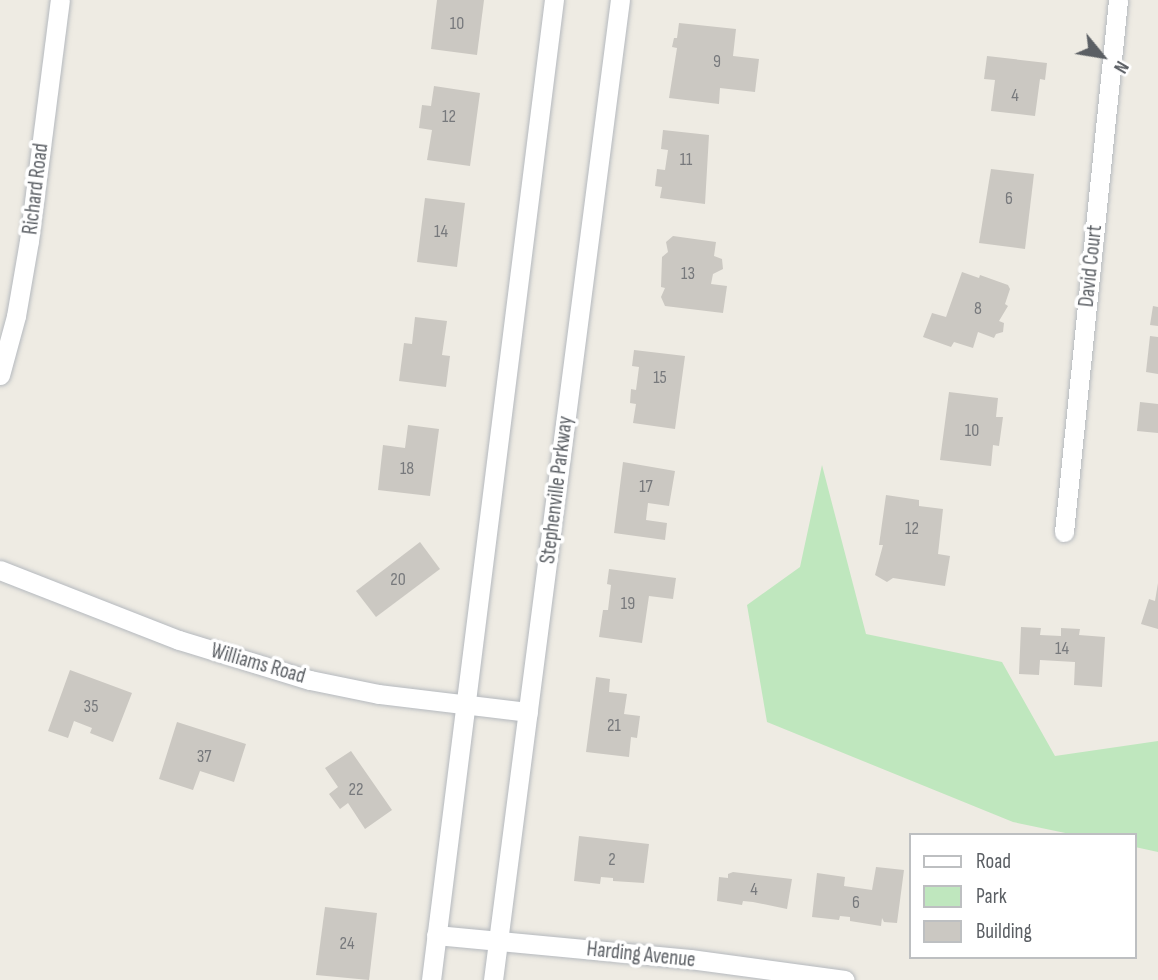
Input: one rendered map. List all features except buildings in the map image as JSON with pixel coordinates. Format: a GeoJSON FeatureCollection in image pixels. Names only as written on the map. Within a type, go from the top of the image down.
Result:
{"type":"FeatureCollection","features":[{"type":"Feature","properties":{"kind":"street","name":"Richard Road"},"geometry":{"type":"LineString","coordinates":[[0,375],[16,316],[29,241],[60,0]]}},
{"type":"Feature","properties":{"kind":"street"},"geometry":{"type":"LineString","coordinates":[[432,980],[464,703],[554,0]]}},
{"type":"Feature","properties":{"kind":"street","name":"Stephenville Parkway"},"geometry":{"type":"LineString","coordinates":[[493,980],[620,0]]}},
{"type":"Feature","properties":{"kind":"street","name":"David Court"},"geometry":{"type":"LineString","coordinates":[[1064,532],[1118,0]]}},
{"type":"Feature","properties":{"kind":"street","name":"Williams Road"},"geometry":{"type":"LineString","coordinates":[[0,570],[179,640],[258,665],[379,694],[528,712]]}},
{"type":"Feature","properties":{"kind":"street","name":"Harding Avenue"},"geometry":{"type":"LineString","coordinates":[[436,935],[690,959],[845,980]]}},
{"type":"Feature","properties":{"kind":"green space"},"geometry":{"type":"Polygon","coordinates":[[[822,465],[866,634],[1002,662],[1055,756],[1158,741],[1158,852],[1137,847],[1137,833],[1065,833],[1013,822],[767,722],[747,605],[800,567],[822,465]]]}}]}
